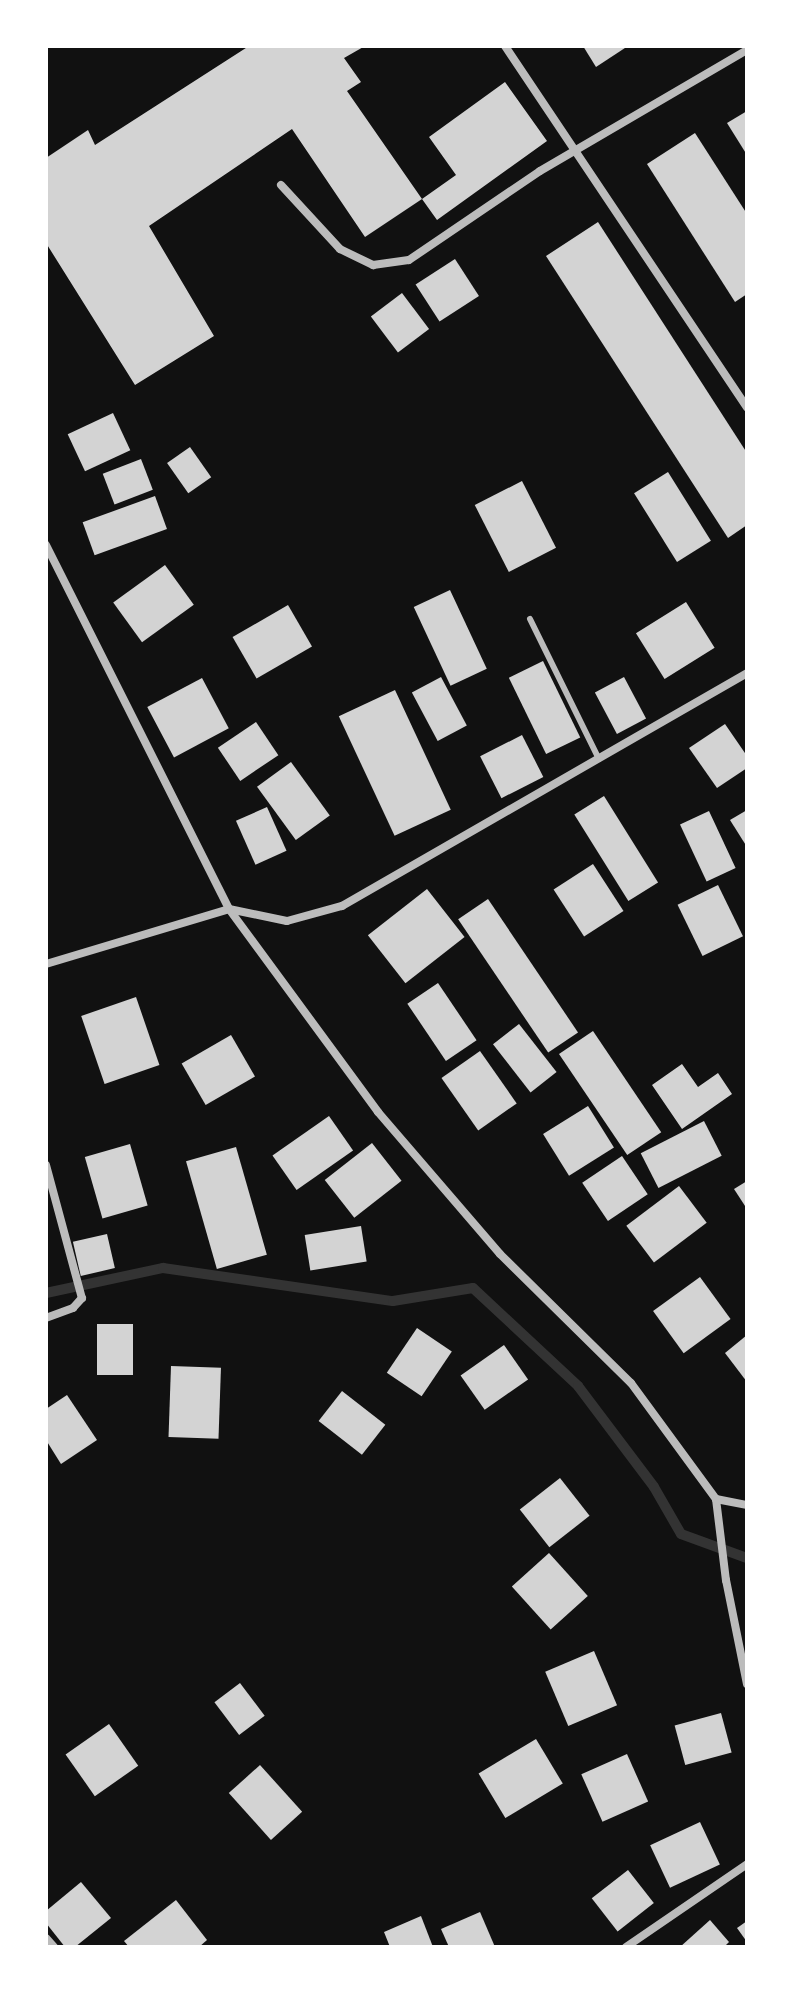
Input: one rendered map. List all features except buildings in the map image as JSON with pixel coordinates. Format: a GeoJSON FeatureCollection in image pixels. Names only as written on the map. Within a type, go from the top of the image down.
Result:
{"type":"FeatureCollection","features":[{"type":"Feature","properties":{"kind":"street"},"geometry":{"type":"LineString","coordinates":[[505,46],[747,407]]}},
{"type":"Feature","properties":{"kind":"street"},"geometry":{"type":"LineString","coordinates":[[281,185],[340,249],[373,265],[409,260],[575,152],[747,50]]}},
{"type":"Feature","properties":{"kind":"street"},"geometry":{"type":"LineString","coordinates":[[46,545],[229,909],[378,1112],[500,1254],[631,1383],[716,1499],[726,1580],[747,1684]]}},
{"type":"Feature","properties":{"kind":"street"},"geometry":{"type":"LineString","coordinates":[[46,964],[229,909],[287,921],[342,906],[747,673]]}},
{"type":"Feature","properties":{"kind":"street"},"geometry":{"type":"LineString","coordinates":[[46,1165],[82,1298],[73,1308],[46,1318]]}},
{"type":"Feature","properties":{"kind":"street"},"geometry":{"type":"LineString","coordinates":[[716,1499],[747,1505]]}},
{"type":"Feature","properties":{"kind":"street"},"geometry":{"type":"LineString","coordinates":[[626,1947],[747,1864]]}},
{"type":"Feature","properties":{"kind":"street"},"geometry":{"type":"LineString","coordinates":[[46,1938],[54,1947]]}},
{"type":"Feature","properties":{"kind":"lane"},"geometry":{"type":"LineString","coordinates":[[530,619],[599,760]]}},
{"type":"Feature","properties":{"kind":"waterway"},"geometry":{"type":"LineString","coordinates":[[46,1293],[163,1268],[393,1301],[473,1288],[578,1386],[654,1487],[681,1534],[747,1558]]}}]}
